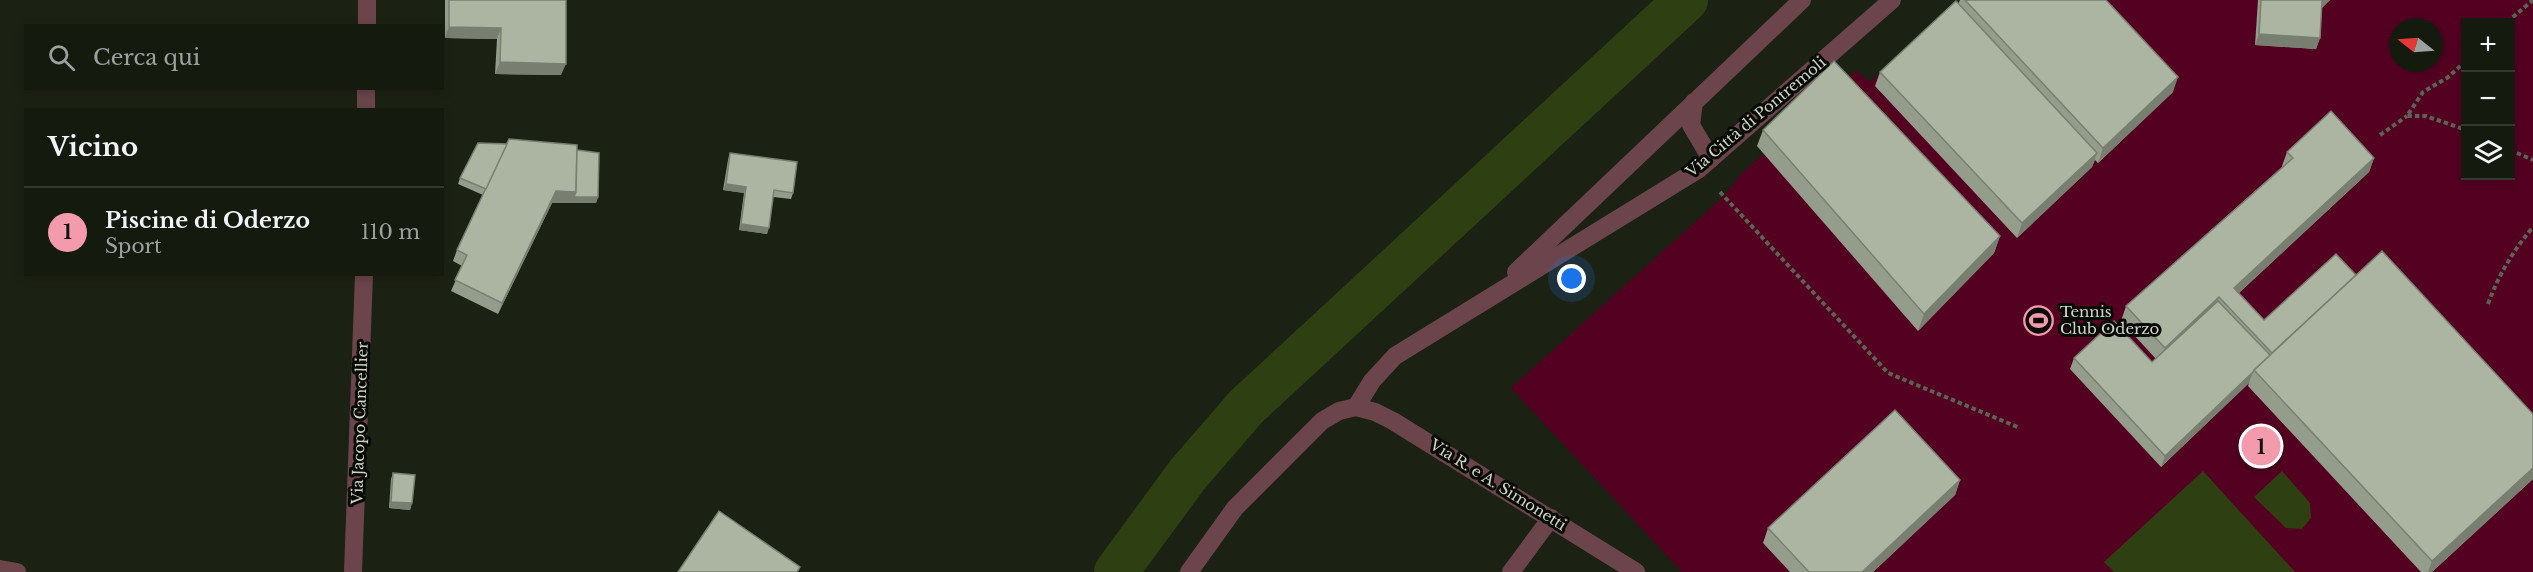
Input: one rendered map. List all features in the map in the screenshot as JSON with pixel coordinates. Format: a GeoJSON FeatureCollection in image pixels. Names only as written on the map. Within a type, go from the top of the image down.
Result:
{"type":"FeatureCollection","features":[{"type":"Feature","properties":{"kind":"street"},"geometry":{"type":"LineString","coordinates":[[367,0],[367,24]]}},
{"type":"Feature","properties":{"kind":"street","name":"Via Città di Pontremoli"},"geometry":{"type":"LineString","coordinates":[[1489,297],[1802,0]]}},
{"type":"Feature","properties":{"kind":"street","name":"Via Città di Pontremoli"},"geometry":{"type":"LineString","coordinates":[[1356,407],[1372,381],[1395,356],[1705,164],[1892,0]]}},
{"type":"Feature","properties":{"kind":"street"},"geometry":{"type":"LineString","coordinates":[[366,90],[366,108]]}},
{"type":"Feature","properties":{"kind":"street"},"geometry":{"type":"LineString","coordinates":[[1694,102],[1691,125],[1705,164]]}},
{"type":"Feature","properties":{"kind":"street","name":"Via Jacopo Cancellier"},"geometry":{"type":"LineString","coordinates":[[353,572],[364,276]]}},
{"type":"Feature","properties":{"kind":"street"},"geometry":{"type":"LineString","coordinates":[[1189,572],[1235,508],[1322,421],[1339,411],[1356,407]]}},
{"type":"Feature","properties":{"kind":"street","name":"Via R. e A. Simonetti"},"geometry":{"type":"LineString","coordinates":[[1356,407],[1374,411],[1393,421],[1636,572]]}},
{"type":"Feature","properties":{"kind":"street"},"geometry":{"type":"LineString","coordinates":[[1511,572],[1551,518]]}},
{"type":"Feature","properties":{"kind":"street"},"geometry":{"type":"LineString","coordinates":[[0,569],[17,572]]}},
{"type":"Feature","properties":{"kind":"path"},"geometry":{"type":"LineString","coordinates":[[2512,18],[2533,0]]}},
{"type":"Feature","properties":{"kind":"path"},"geometry":{"type":"LineString","coordinates":[[2380,135],[2407,116],[2423,92],[2447,78],[2461,65]]}},
{"type":"Feature","properties":{"kind":"path"},"geometry":{"type":"LineString","coordinates":[[2407,116],[2426,116],[2461,128]]}},
{"type":"Feature","properties":{"kind":"path"},"geometry":{"type":"LineString","coordinates":[[2515,152],[2533,160]]}},
{"type":"Feature","properties":{"kind":"path"},"geometry":{"type":"LineString","coordinates":[[1705,164],[1888,373],[2019,428]]}},
{"type":"Feature","properties":{"kind":"path"},"geometry":{"type":"LineString","coordinates":[[2488,304],[2498,277],[2512,252],[2533,227]]}},
{"type":"Feature","properties":{"kind":"shaded area"},"geometry":{"type":"Polygon","coordinates":[[[1961,0],[2533,0],[2533,572],[1682,572],[1511,388],[1723,197],[1742,173],[1856,71],[1870,82],[1961,0]]]}},
{"type":"Feature","properties":{"kind":"shaded area"},"geometry":{"type":"Polygon","coordinates":[[[2203,471],[2295,572],[2114,572],[2104,562],[2203,471]]]}},
{"type":"Feature","properties":{"kind":"shaded area"},"geometry":{"type":"Polygon","coordinates":[[[2282,471],[2310,503],[2311,518],[2302,529],[2286,528],[2254,497],[2282,471]]]}},
{"type":"Feature","properties":{"kind":"building"},"geometry":{"type":"Polygon","coordinates":[[[449,0],[566,0],[566,64],[500,62],[501,28],[449,27],[449,0]]]}},
{"type":"Feature","properties":{"kind":"building"},"geometry":{"type":"Polygon","coordinates":[[[1965,0],[2106,0],[2178,77],[2103,148],[1965,0]]]}},
{"type":"Feature","properties":{"kind":"building"},"geometry":{"type":"Polygon","coordinates":[[[2261,0],[2322,0],[2320,38],[2259,34],[2261,0]]]}},
{"type":"Feature","properties":{"kind":"building"},"geometry":{"type":"Polygon","coordinates":[[[1956,1],[2097,153],[2022,223],[1880,72],[1956,1]]]}},
{"type":"Feature","properties":{"kind":"building"},"geometry":{"type":"Polygon","coordinates":[[[1834,61],[2000,236],[1924,314],[1763,130],[1834,61]]]}},
{"type":"Feature","properties":{"kind":"building"},"geometry":{"type":"Polygon","coordinates":[[[2331,111],[2374,158],[2234,288],[2264,320],[2336,254],[2356,275],[2272,353],[2219,297],[2165,348],[2126,306],[2293,158],[2287,152],[2331,111]]]}},
{"type":"Feature","properties":{"kind":"building"},"geometry":{"type":"Polygon","coordinates":[[[509,139],[577,145],[576,192],[556,191],[502,303],[455,280],[467,255],[457,250],[509,139]]]}},
{"type":"Feature","properties":{"kind":"building"},"geometry":{"type":"Polygon","coordinates":[[[478,143],[507,144],[486,189],[460,178],[478,143]]]}},
{"type":"Feature","properties":{"kind":"building"},"geometry":{"type":"Polygon","coordinates":[[[577,150],[599,153],[598,197],[574,197],[577,150]]]}},
{"type":"Feature","properties":{"kind":"building"},"geometry":{"type":"Polygon","coordinates":[[[730,153],[797,162],[793,193],[774,190],[769,228],[741,224],[746,187],[726,184],[730,153]]]}},
{"type":"Feature","properties":{"kind":"building"},"geometry":{"type":"Polygon","coordinates":[[[2382,251],[2533,414],[2533,468],[2432,561],[2254,370],[2382,251]]]}},
{"type":"Feature","properties":{"kind":"building"},"geometry":{"type":"Polygon","coordinates":[[[2218,301],[2270,355],[2165,456],[2074,358],[2114,321],[2152,362],[2218,301]]]}},
{"type":"Feature","properties":{"kind":"building"},"geometry":{"type":"Polygon","coordinates":[[[1895,410],[1960,480],[1862,572],[1809,572],[1768,528],[1895,410]]]}},
{"type":"Feature","properties":{"kind":"building"},"geometry":{"type":"Polygon","coordinates":[[[393,473],[415,475],[412,503],[391,502],[393,473]]]}},
{"type":"Feature","properties":{"kind":"building"},"geometry":{"type":"Polygon","coordinates":[[[719,511],[800,567],[797,572],[678,572],[719,511]]]}},
{"type":"Feature","properties":{"kind":"waterway"},"geometry":{"type":"LineString","coordinates":[[1116,572],[1188,474],[1246,407],[1686,0]]}},
{"type":"Feature","properties":{"kind":"place","name":"Tennis Club Oderzo"},"geometry":{"type":"Point","coordinates":[2039,321]}},
{"type":"Feature","properties":{"kind":"place","name":"Piscine di Oderzo"},"geometry":{"type":"Point","coordinates":[2261,446]}}]}
